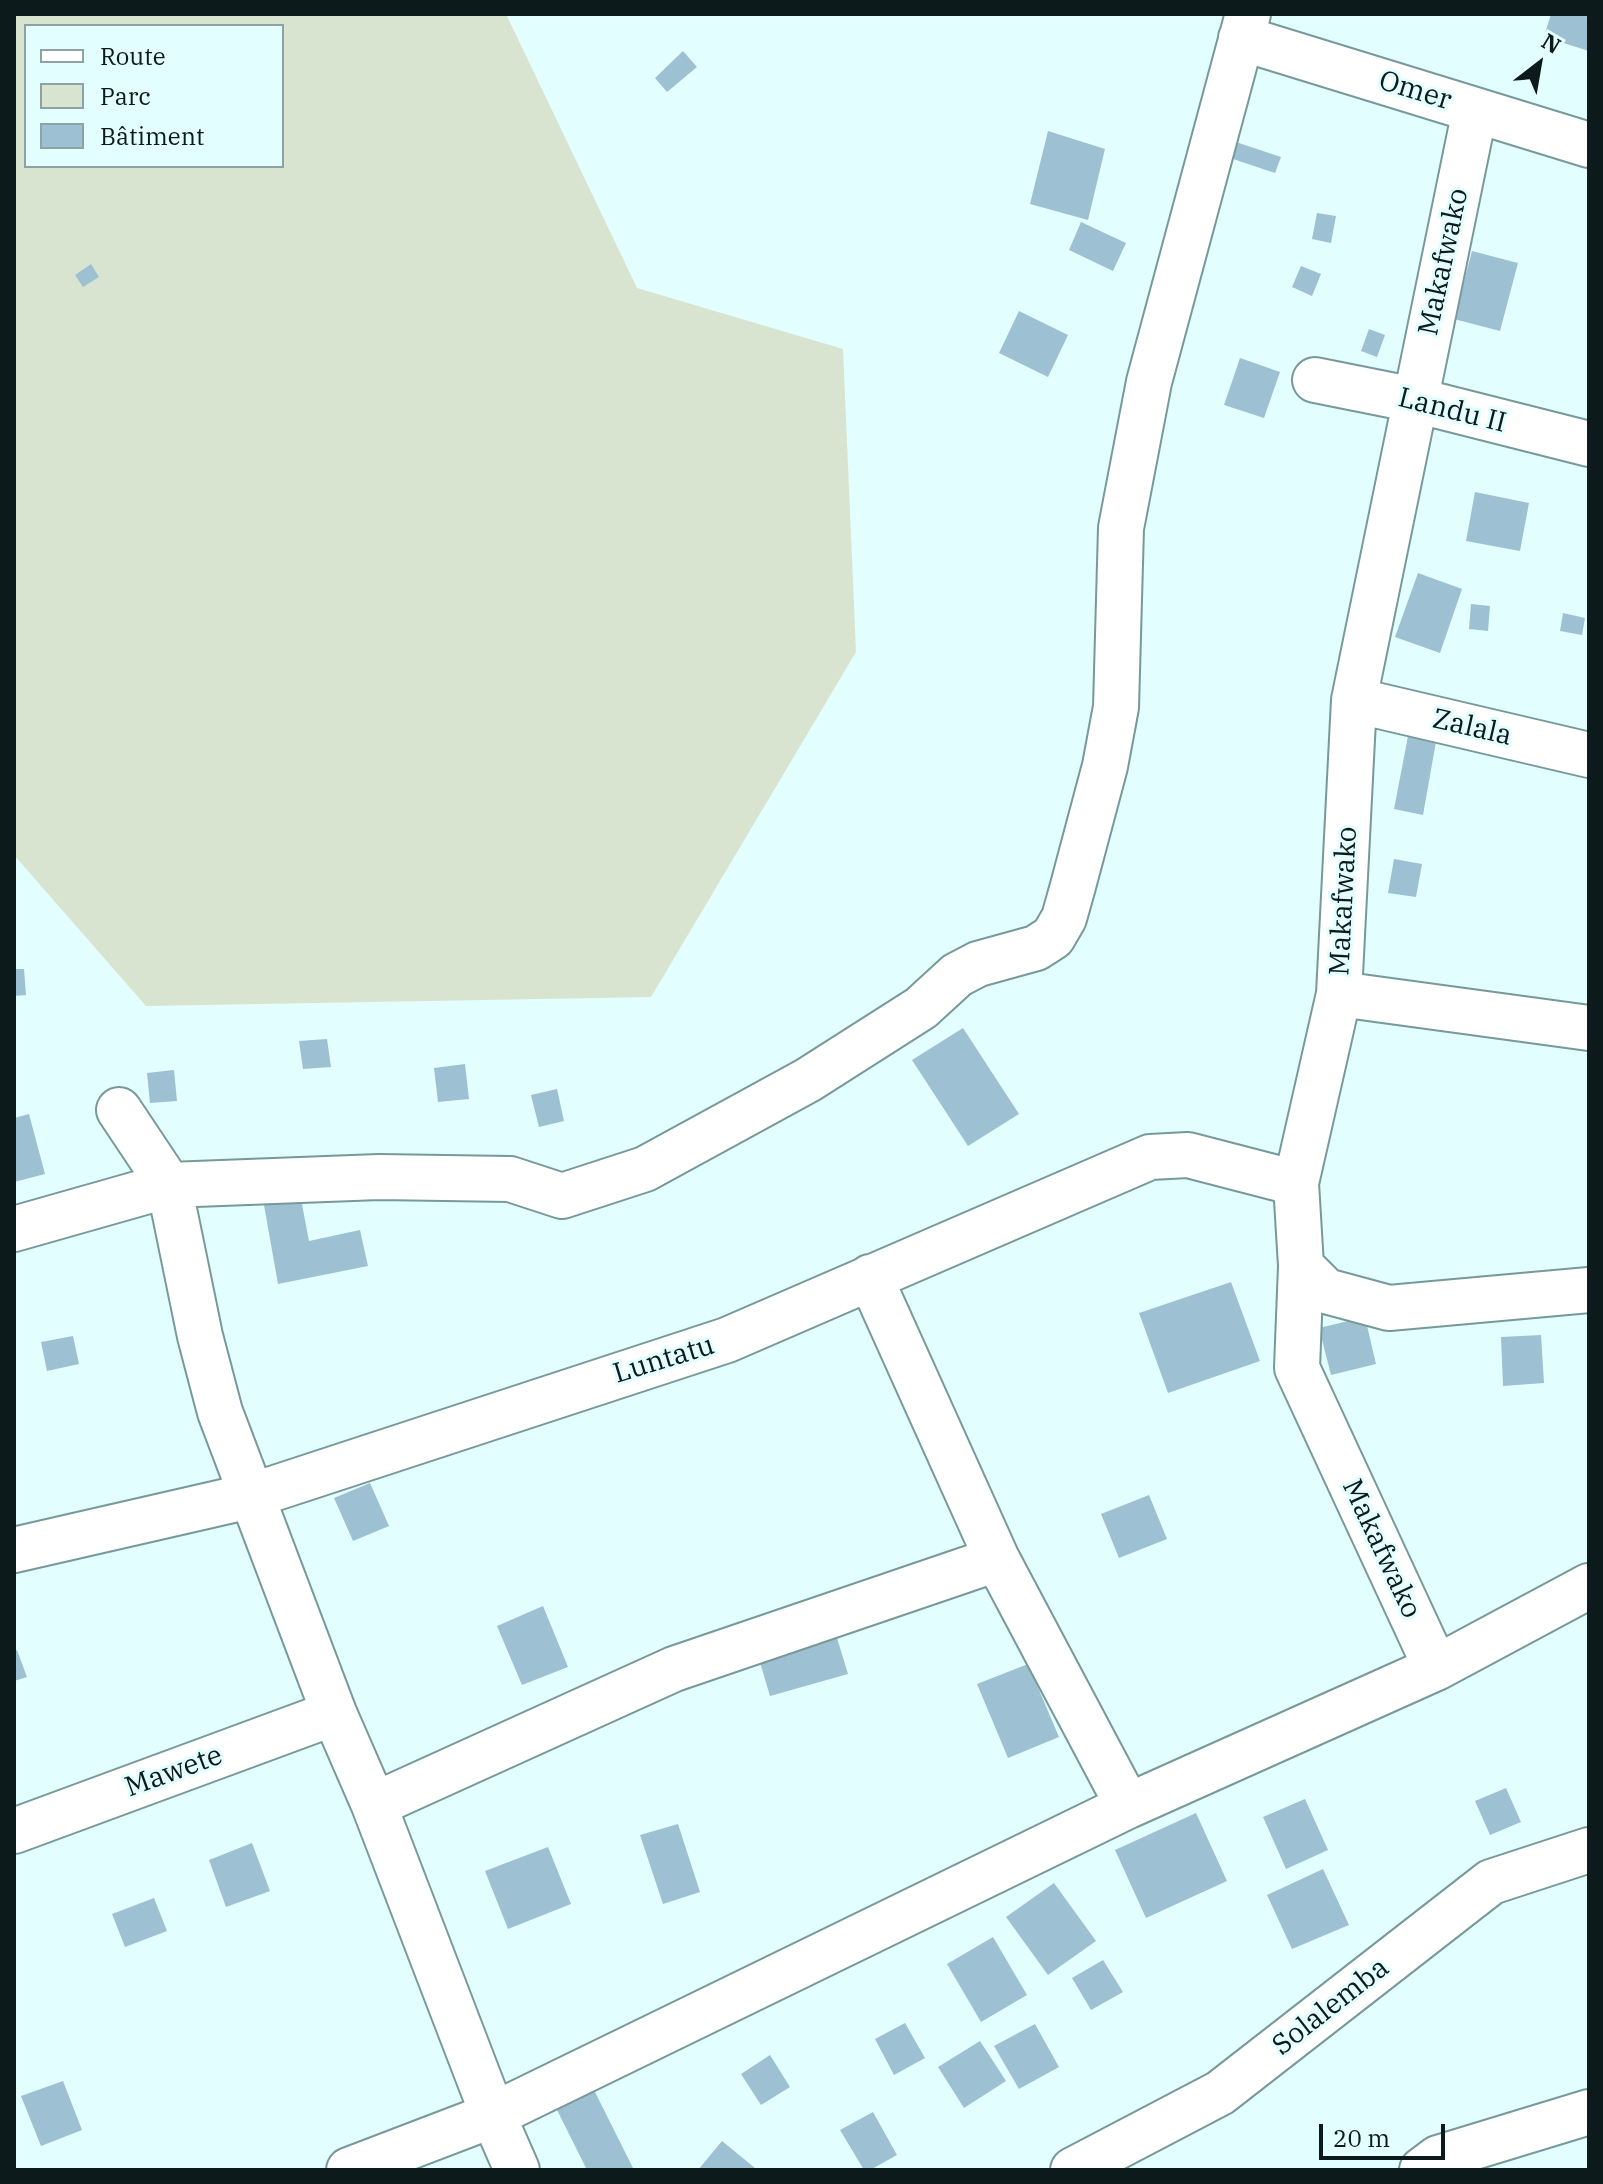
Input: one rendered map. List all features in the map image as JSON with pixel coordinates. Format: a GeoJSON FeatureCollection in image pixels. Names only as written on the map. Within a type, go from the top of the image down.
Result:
{"type":"FeatureCollection","features":[{"type":"Feature","properties":{"kind":"street","name":"Omer"},"geometry":{"type":"LineString","coordinates":[[1245,26],[1475,110],[1589,145]]}},
{"type":"Feature","properties":{"kind":"street"},"geometry":{"type":"LineString","coordinates":[[14,1229],[169,1185],[379,1177],[510,1179],[562,1196],[645,1169],[808,1080],[921,1008],[957,975],[978,964],[1036,948],[1053,937],[1064,918],[1073,886],[1105,766],[1116,707],[1121,528],[1149,382],[1245,26]]}},
{"type":"Feature","properties":{"kind":"street","name":"Makafwako"},"geometry":{"type":"LineString","coordinates":[[1436,1668],[1297,1368],[1301,1266],[1296,1183],[1339,994],[1354,700],[1475,110]]}},
{"type":"Feature","properties":{"kind":"street","name":"Landu II"},"geometry":{"type":"LineString","coordinates":[[1315,380],[1415,400],[1589,444]]}},
{"type":"Feature","properties":{"kind":"street","name":"Zalala"},"geometry":{"type":"LineString","coordinates":[[1354,700],[1589,755]]}},
{"type":"Feature","properties":{"kind":"street"},"geometry":{"type":"LineString","coordinates":[[1339,994],[1589,1028]]}},
{"type":"Feature","properties":{"kind":"street"},"geometry":{"type":"LineString","coordinates":[[119,1110],[169,1185],[200,1336],[220,1412],[334,1713],[374,1805],[517,2170]]}},
{"type":"Feature","properties":{"kind":"street","name":"Luntatu"},"geometry":{"type":"LineString","coordinates":[[14,1550],[254,1495],[727,1340],[1150,1157],[1188,1155],[1296,1183]]}},
{"type":"Feature","properties":{"kind":"street"},"geometry":{"type":"LineString","coordinates":[[1301,1266],[1326,1291],[1389,1308],[1589,1290]]}},
{"type":"Feature","properties":{"kind":"street"},"geometry":{"type":"LineString","coordinates":[[870,1277],[997,1559],[1128,1806]]}},
{"type":"Feature","properties":{"kind":"street"},"geometry":{"type":"LineString","coordinates":[[374,1805],[674,1669],[997,1559]]}},
{"type":"Feature","properties":{"kind":"street"},"geometry":{"type":"LineString","coordinates":[[349,2170],[493,2115],[1128,1806],[1436,1668],[1589,1586]]}},
{"type":"Feature","properties":{"kind":"street","name":"Mawete"},"geometry":{"type":"LineString","coordinates":[[14,1831],[334,1713]]}},
{"type":"Feature","properties":{"kind":"street","name":"Solalemba"},"geometry":{"type":"LineString","coordinates":[[1073,2170],[1220,2093],[1491,1882],[1589,1850]]}},
{"type":"Feature","properties":{"kind":"street"},"geometry":{"type":"LineString","coordinates":[[1422,2170],[1438,2158],[1589,2112]]}},
{"type":"Feature","properties":{"kind":"green space"},"geometry":{"type":"Polygon","coordinates":[[[14,14],[506,14],[637,288],[843,349],[856,652],[651,997],[146,1006],[14,855],[14,14]]]}},
{"type":"Feature","properties":{"kind":"building"},"geometry":{"type":"Polygon","coordinates":[[[1551,14],[1589,17],[1589,51],[1544,37],[1551,14]]]}},
{"type":"Feature","properties":{"kind":"building"},"geometry":{"type":"Polygon","coordinates":[[[683,51],[697,67],[667,92],[655,78],[683,51]]]}},
{"type":"Feature","properties":{"kind":"building"},"geometry":{"type":"Polygon","coordinates":[[[1048,131],[1105,149],[1088,220],[1030,204],[1048,131]]]}},
{"type":"Feature","properties":{"kind":"building"},"geometry":{"type":"Polygon","coordinates":[[[1236,142],[1281,157],[1275,173],[1230,158],[1236,142]]]}},
{"type":"Feature","properties":{"kind":"building"},"geometry":{"type":"Polygon","coordinates":[[[1317,213],[1336,216],[1331,243],[1312,239],[1317,213]]]}},
{"type":"Feature","properties":{"kind":"building"},"geometry":{"type":"Polygon","coordinates":[[[1081,222],[1126,243],[1113,271],[1069,250],[1081,222]]]}},
{"type":"Feature","properties":{"kind":"building"},"geometry":{"type":"Polygon","coordinates":[[[1472,251],[1518,263],[1500,331],[1454,319],[1472,251]]]}},
{"type":"Feature","properties":{"kind":"building"},"geometry":{"type":"Polygon","coordinates":[[[91,264],[99,277],[83,287],[75,275],[91,264]]]}},
{"type":"Feature","properties":{"kind":"building"},"geometry":{"type":"Polygon","coordinates":[[[1301,266],[1321,274],[1312,296],[1292,287],[1301,266]]]}},
{"type":"Feature","properties":{"kind":"building"},"geometry":{"type":"Polygon","coordinates":[[[1019,311],[1068,335],[1048,377],[999,353],[1019,311]]]}},
{"type":"Feature","properties":{"kind":"building"},"geometry":{"type":"Polygon","coordinates":[[[1369,329],[1385,335],[1377,357],[1361,351],[1369,329]]]}},
{"type":"Feature","properties":{"kind":"building"},"geometry":{"type":"Polygon","coordinates":[[[1240,358],[1280,372],[1264,418],[1224,405],[1240,358]]]}},
{"type":"Feature","properties":{"kind":"building"},"geometry":{"type":"Polygon","coordinates":[[[1475,492],[1529,503],[1520,551],[1466,541],[1475,492]]]}},
{"type":"Feature","properties":{"kind":"building"},"geometry":{"type":"Polygon","coordinates":[[[1418,573],[1462,589],[1440,653],[1395,637],[1418,573]]]}},
{"type":"Feature","properties":{"kind":"building"},"geometry":{"type":"Polygon","coordinates":[[[1471,604],[1490,606],[1488,631],[1469,629],[1471,604]]]}},
{"type":"Feature","properties":{"kind":"building"},"geometry":{"type":"Polygon","coordinates":[[[1563,613],[1585,618],[1582,635],[1560,631],[1563,613]]]}},
{"type":"Feature","properties":{"kind":"building"},"geometry":{"type":"Polygon","coordinates":[[[1409,731],[1437,736],[1423,815],[1394,809],[1409,731]]]}},
{"type":"Feature","properties":{"kind":"building"},"geometry":{"type":"Polygon","coordinates":[[[1394,859],[1422,864],[1416,897],[1388,893],[1394,859]]]}},
{"type":"Feature","properties":{"kind":"building"},"geometry":{"type":"Polygon","coordinates":[[[14,969],[24,969],[26,995],[14,996],[14,969]]]}},
{"type":"Feature","properties":{"kind":"building"},"geometry":{"type":"Polygon","coordinates":[[[963,1028],[1019,1114],[968,1146],[912,1060],[963,1028]]]}},
{"type":"Feature","properties":{"kind":"building"},"geometry":{"type":"Polygon","coordinates":[[[327,1039],[331,1067],[303,1069],[299,1041],[327,1039]]]}},
{"type":"Feature","properties":{"kind":"building"},"geometry":{"type":"Polygon","coordinates":[[[465,1064],[469,1099],[438,1102],[434,1068],[465,1064]]]}},
{"type":"Feature","properties":{"kind":"building"},"geometry":{"type":"Polygon","coordinates":[[[174,1070],[177,1101],[150,1103],[147,1073],[174,1070]]]}},
{"type":"Feature","properties":{"kind":"building"},"geometry":{"type":"Polygon","coordinates":[[[557,1089],[564,1121],[539,1127],[531,1095],[557,1089]]]}},
{"type":"Feature","properties":{"kind":"building"},"geometry":{"type":"Polygon","coordinates":[[[29,1114],[45,1174],[14,1182],[14,1118],[29,1114]]]}},
{"type":"Feature","properties":{"kind":"building"},"geometry":{"type":"Polygon","coordinates":[[[301,1199],[309,1241],[360,1230],[368,1266],[278,1284],[264,1205],[301,1199]]]}},
{"type":"Feature","properties":{"kind":"building"},"geometry":{"type":"Polygon","coordinates":[[[1231,1282],[1260,1361],[1168,1393],[1139,1313],[1231,1282]]]}},
{"type":"Feature","properties":{"kind":"building"},"geometry":{"type":"Polygon","coordinates":[[[1365,1317],[1376,1364],[1331,1375],[1319,1328],[1365,1317]]]}},
{"type":"Feature","properties":{"kind":"building"},"geometry":{"type":"Polygon","coordinates":[[[1541,1335],[1544,1383],[1503,1386],[1501,1337],[1541,1335]]]}},
{"type":"Feature","properties":{"kind":"building"},"geometry":{"type":"Polygon","coordinates":[[[73,1336],[79,1364],[47,1371],[41,1342],[73,1336]]]}},
{"type":"Feature","properties":{"kind":"building"},"geometry":{"type":"Polygon","coordinates":[[[370,1483],[389,1526],[353,1541],[334,1498],[370,1483]]]}},
{"type":"Feature","properties":{"kind":"building"},"geometry":{"type":"Polygon","coordinates":[[[1149,1495],[1167,1539],[1119,1558],[1101,1514],[1149,1495]]]}},
{"type":"Feature","properties":{"kind":"building"},"geometry":{"type":"Polygon","coordinates":[[[543,1606],[568,1667],[522,1685],[497,1626],[543,1606]]]}},
{"type":"Feature","properties":{"kind":"building"},"geometry":{"type":"Polygon","coordinates":[[[837,1638],[848,1674],[770,1696],[759,1659],[837,1638]]]}},
{"type":"Feature","properties":{"kind":"building"},"geometry":{"type":"Polygon","coordinates":[[[17,1650],[27,1677],[14,1681],[14,1651],[17,1650]]]}},
{"type":"Feature","properties":{"kind":"building"},"geometry":{"type":"Polygon","coordinates":[[[1028,1664],[1059,1737],[1008,1758],[977,1684],[1028,1664]]]}},
{"type":"Feature","properties":{"kind":"building"},"geometry":{"type":"Polygon","coordinates":[[[1506,1788],[1521,1822],[1490,1835],[1475,1801],[1506,1788]]]}},
{"type":"Feature","properties":{"kind":"building"},"geometry":{"type":"Polygon","coordinates":[[[1305,1799],[1328,1850],[1286,1869],[1263,1817],[1305,1799]]]}},
{"type":"Feature","properties":{"kind":"building"},"geometry":{"type":"Polygon","coordinates":[[[1196,1813],[1227,1881],[1146,1918],[1115,1850],[1196,1813]]]}},
{"type":"Feature","properties":{"kind":"building"},"geometry":{"type":"Polygon","coordinates":[[[678,1824],[700,1892],[663,1904],[640,1835],[678,1824]]]}},
{"type":"Feature","properties":{"kind":"building"},"geometry":{"type":"Polygon","coordinates":[[[252,1843],[270,1891],[226,1907],[209,1860],[252,1843]]]}},
{"type":"Feature","properties":{"kind":"building"},"geometry":{"type":"Polygon","coordinates":[[[548,1847],[571,1904],[508,1929],[485,1871],[548,1847]]]}},
{"type":"Feature","properties":{"kind":"building"},"geometry":{"type":"Polygon","coordinates":[[[1323,1869],[1349,1925],[1292,1949],[1267,1895],[1323,1869]]]}},
{"type":"Feature","properties":{"kind":"building"},"geometry":{"type":"Polygon","coordinates":[[[1054,1883],[1096,1941],[1048,1975],[1006,1917],[1054,1883]]]}},
{"type":"Feature","properties":{"kind":"building"},"geometry":{"type":"Polygon","coordinates":[[[154,1898],[167,1931],[125,1947],[112,1914],[154,1898]]]}},
{"type":"Feature","properties":{"kind":"building"},"geometry":{"type":"Polygon","coordinates":[[[993,1937],[1027,1995],[981,2022],[947,1964],[993,1937]]]}},
{"type":"Feature","properties":{"kind":"building"},"geometry":{"type":"Polygon","coordinates":[[[1103,1960],[1123,1992],[1091,2010],[1072,1978],[1103,1960]]]}},
{"type":"Feature","properties":{"kind":"building"},"geometry":{"type":"Polygon","coordinates":[[[905,2023],[925,2058],[894,2075],[875,2039],[905,2023]]]}},
{"type":"Feature","properties":{"kind":"building"},"geometry":{"type":"Polygon","coordinates":[[[1035,2024],[1059,2067],[1019,2089],[994,2046],[1035,2024]]]}},
{"type":"Feature","properties":{"kind":"building"},"geometry":{"type":"Polygon","coordinates":[[[980,2041],[1006,2081],[964,2108],[938,2067],[980,2041]]]}},
{"type":"Feature","properties":{"kind":"building"},"geometry":{"type":"Polygon","coordinates":[[[770,2055],[790,2087],[761,2105],[741,2074],[770,2055]]]}},
{"type":"Feature","properties":{"kind":"building"},"geometry":{"type":"Polygon","coordinates":[[[63,2081],[82,2130],[41,2146],[21,2096],[63,2081]]]}},
{"type":"Feature","properties":{"kind":"building"},"geometry":{"type":"Polygon","coordinates":[[[593,2088],[633,2168],[587,2170],[555,2106],[593,2088]]]}},
{"type":"Feature","properties":{"kind":"building"},"geometry":{"type":"Polygon","coordinates":[[[873,2112],[897,2155],[870,2170],[864,2170],[840,2130],[873,2112]]]}},
{"type":"Feature","properties":{"kind":"building"},"geometry":{"type":"Polygon","coordinates":[[[722,2141],[755,2168],[698,2170],[722,2141]]]}}]}
